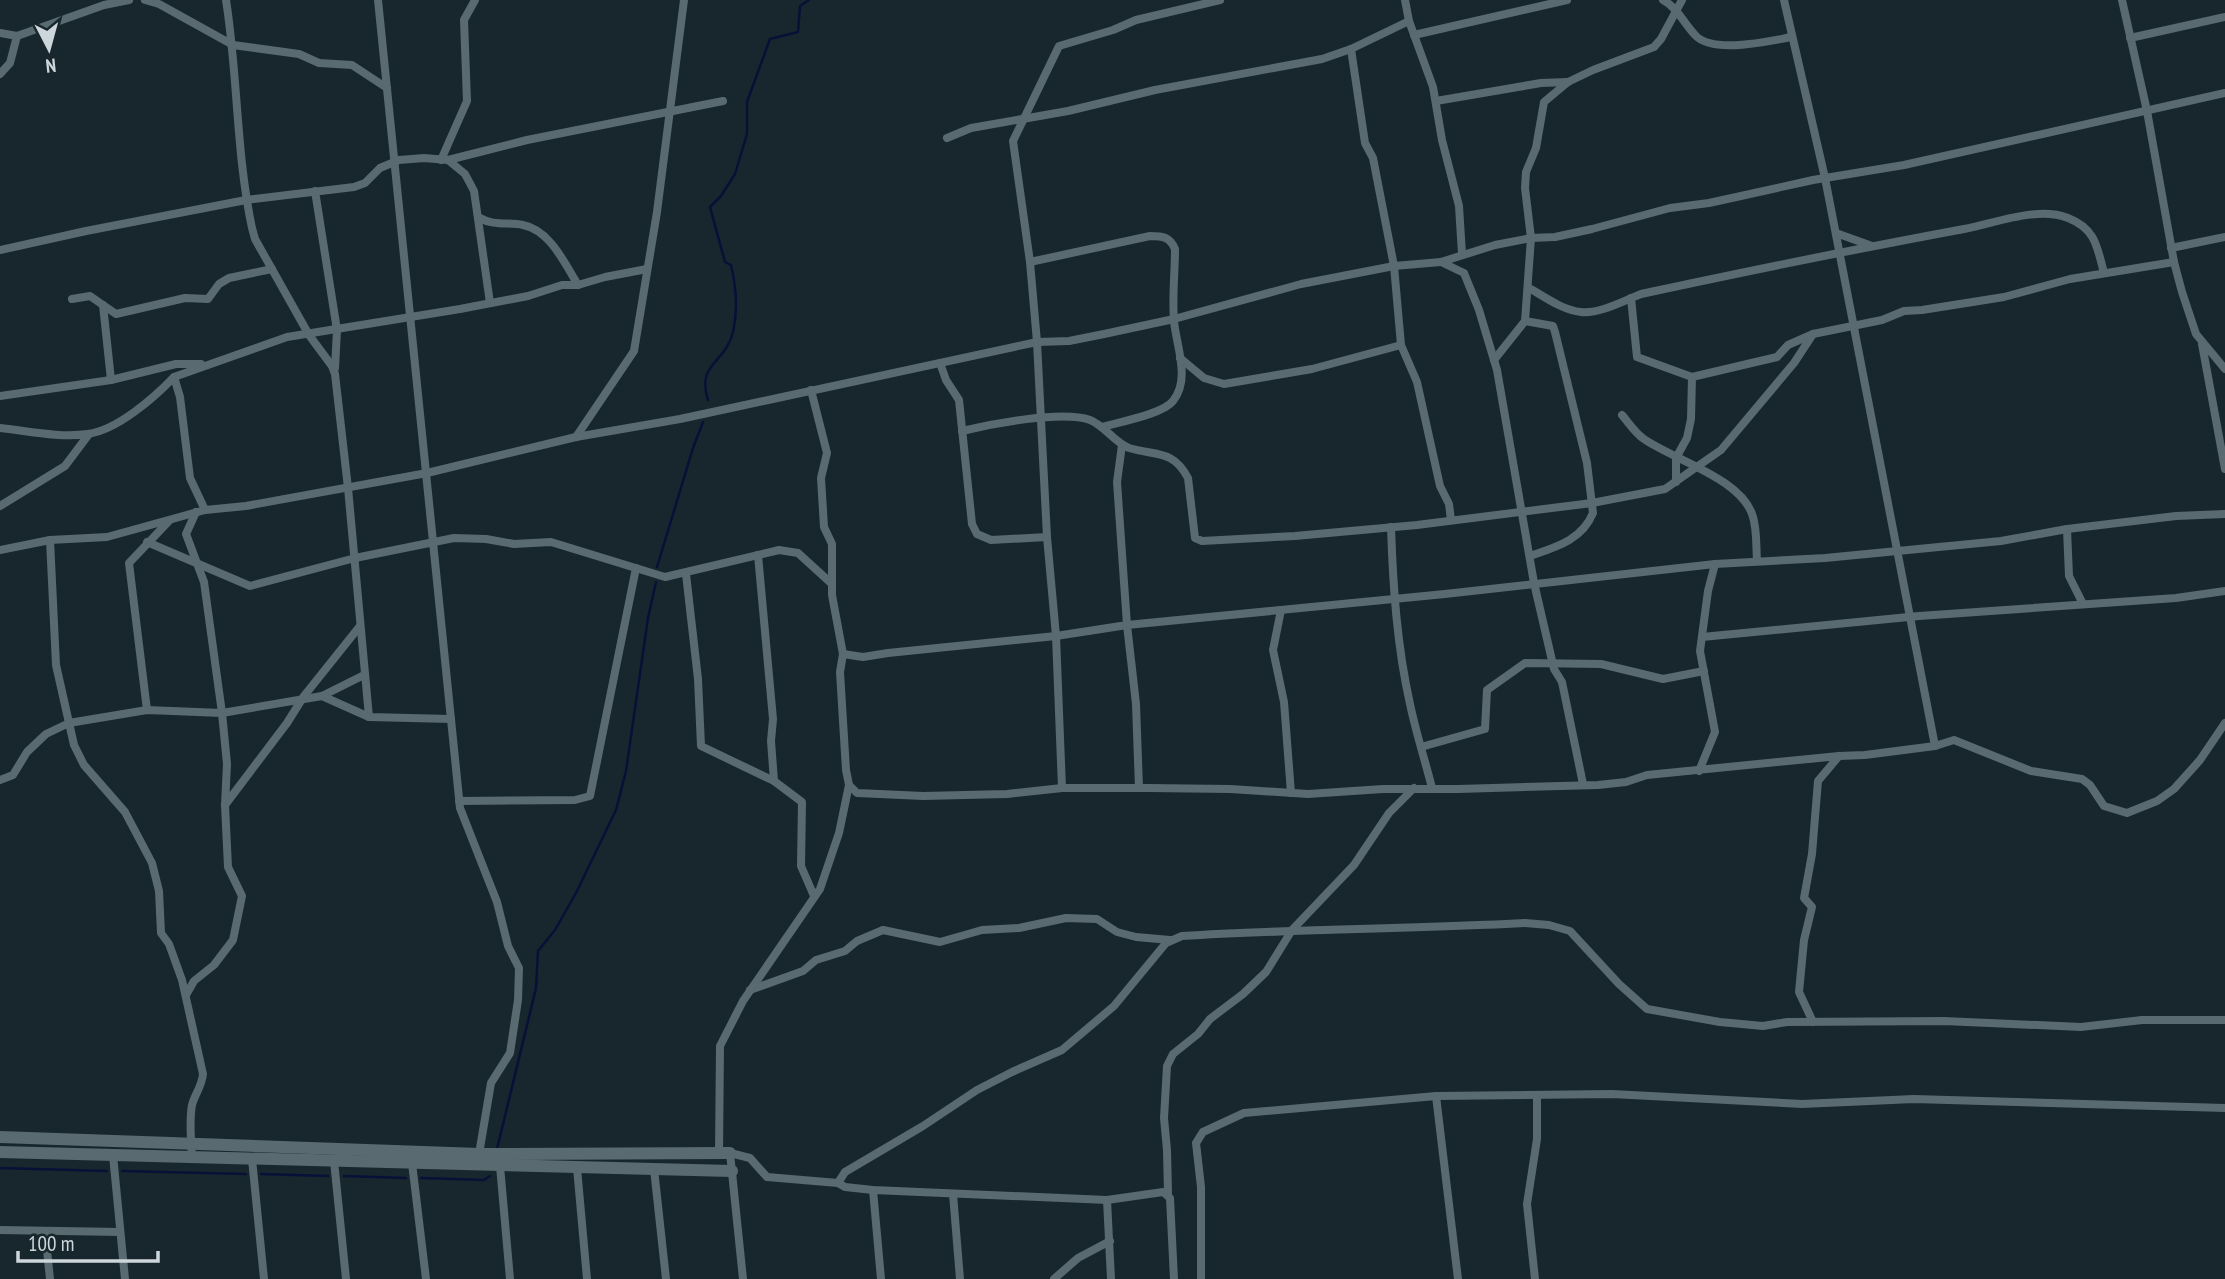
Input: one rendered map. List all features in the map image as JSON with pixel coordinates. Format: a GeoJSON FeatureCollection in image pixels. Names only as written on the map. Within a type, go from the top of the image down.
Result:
{"type":"FeatureCollection","features":[{"type":"Feature","properties":{"kind":"street"},"geometry":{"type":"LineString","coordinates":[[0,33],[17,36],[104,5],[129,0]]}},
{"type":"Feature","properties":{"kind":"street"},"geometry":{"type":"LineString","coordinates":[[145,0],[159,4],[233,45],[299,54],[319,63],[352,65],[387,88]]}},
{"type":"Feature","properties":{"kind":"street"},"geometry":{"type":"LineString","coordinates":[[226,0],[233,45],[246,200],[255,239],[309,335],[335,374]]}},
{"type":"Feature","properties":{"kind":"street"},"geometry":{"type":"LineString","coordinates":[[378,0],[460,808],[497,902],[508,946],[519,968],[518,1000],[510,1053],[491,1083],[479,1154]]}},
{"type":"Feature","properties":{"kind":"street"},"geometry":{"type":"LineString","coordinates":[[444,160],[467,102],[464,20],[475,0]]}},
{"type":"Feature","properties":{"kind":"street"},"geometry":{"type":"LineString","coordinates":[[576,437],[634,351],[648,269],[684,0]]}},
{"type":"Feature","properties":{"kind":"street"},"geometry":{"type":"LineString","coordinates":[[1173,0],[1177,11]]}},
{"type":"Feature","properties":{"kind":"street"},"geometry":{"type":"LineString","coordinates":[[1062,788],[1056,636],[1047,537],[1037,342],[1030,262],[1013,141],[1059,46],[1113,30],[1136,20],[1220,0]]}},
{"type":"Feature","properties":{"kind":"street"},"geometry":{"type":"LineString","coordinates":[[1405,0],[1409,21],[1433,87],[1442,140],[1459,206],[1462,254]]}},
{"type":"Feature","properties":{"kind":"street"},"geometry":{"type":"LineString","coordinates":[[1414,36],[1567,0]]}},
{"type":"Feature","properties":{"kind":"street"},"geometry":{"type":"LineString","coordinates":[[1663,0],[1677,10],[1703,41],[1724,45],[1761,43],[1792,37]]}},
{"type":"Feature","properties":{"kind":"street"},"geometry":{"type":"LineString","coordinates":[[1494,359],[1525,321],[1531,238],[1525,188],[1526,172],[1536,148],[1544,102],[1568,82],[1654,47],[1682,0]]}},
{"type":"Feature","properties":{"kind":"street"},"geometry":{"type":"LineString","coordinates":[[1784,0],[1840,252],[1935,746]]}},
{"type":"Feature","properties":{"kind":"street"},"geometry":{"type":"LineString","coordinates":[[2122,0],[2147,111],[2174,262],[2196,334],[2225,369]]}},
{"type":"Feature","properties":{"kind":"street"},"geometry":{"type":"LineString","coordinates":[[2130,38],[2225,17]]}},
{"type":"Feature","properties":{"kind":"street"},"geometry":{"type":"LineString","coordinates":[[947,138],[971,128],[1322,59],[1352,49],[1409,21]]}},
{"type":"Feature","properties":{"kind":"street"},"geometry":{"type":"LineString","coordinates":[[0,74],[10,64],[17,36]]}},
{"type":"Feature","properties":{"kind":"street"},"geometry":{"type":"LineString","coordinates":[[1352,49],[1365,143],[1373,158],[1394,266],[1401,345],[1417,382],[1440,486],[1449,504],[1451,520]]}},
{"type":"Feature","properties":{"kind":"street"},"geometry":{"type":"LineString","coordinates":[[1436,102],[1541,83],[1568,82]]}},
{"type":"Feature","properties":{"kind":"street"},"geometry":{"type":"LineString","coordinates":[[0,550],[50,541],[107,537],[201,511],[246,506],[427,473],[576,437],[680,419],[1037,342],[1069,341],[1174,319],[1301,284],[1394,266],[1441,262],[1462,254],[1531,238],[1555,237],[1592,229],[1670,208],[1709,203],[1931,159],[2225,93]]}},
{"type":"Feature","properties":{"kind":"street"},"geometry":{"type":"LineString","coordinates":[[0,250],[246,200],[354,187],[365,183],[380,168],[394,162],[425,158],[444,160],[527,140],[723,101]]}},
{"type":"Feature","properties":{"kind":"street"},"geometry":{"type":"LineString","coordinates":[[444,160],[465,174],[474,191],[491,303]]}},
{"type":"Feature","properties":{"kind":"street"},"geometry":{"type":"LineString","coordinates":[[315,191],[337,330],[335,374],[369,717]]}},
{"type":"Feature","properties":{"kind":"street"},"geometry":{"type":"LineString","coordinates":[[1529,288],[1559,305],[1582,312],[1631,298],[1840,252],[2024,216],[2054,214],[2071,219],[2094,237],[2104,273]]}},
{"type":"Feature","properties":{"kind":"street"},"geometry":{"type":"LineString","coordinates":[[480,218],[492,223],[525,225],[540,232],[578,285]]}},
{"type":"Feature","properties":{"kind":"street"},"geometry":{"type":"LineString","coordinates":[[1836,233],[1872,246]]}},
{"type":"Feature","properties":{"kind":"street"},"geometry":{"type":"LineString","coordinates":[[1030,262],[1150,236],[1163,236],[1171,241],[1175,249],[1174,319],[1182,370],[1179,389],[1173,401],[1164,408],[1102,428]]}},
{"type":"Feature","properties":{"kind":"street"},"geometry":{"type":"LineString","coordinates":[[2171,248],[2223,240]]}},
{"type":"Feature","properties":{"kind":"street"},"geometry":{"type":"LineString","coordinates":[[1441,262],[1464,273],[1494,359],[1534,583],[1552,663],[1562,682],[1583,784]]}},
{"type":"Feature","properties":{"kind":"street"},"geometry":{"type":"LineString","coordinates":[[1631,298],[1637,358],[1692,377],[1777,357],[1788,345],[1813,334],[1882,320],[1904,310],[1922,310],[2004,297],[2038,286],[2174,262]]}},
{"type":"Feature","properties":{"kind":"street"},"geometry":{"type":"LineString","coordinates":[[72,299],[90,296],[116,314],[185,298],[208,299],[219,284],[229,278],[272,269]]}},
{"type":"Feature","properties":{"kind":"street"},"geometry":{"type":"LineString","coordinates":[[0,428],[89,434],[105,429],[132,412],[174,377],[287,337],[491,303],[528,296],[562,285],[578,285],[648,269]]}},
{"type":"Feature","properties":{"kind":"street"},"geometry":{"type":"LineString","coordinates":[[103,305],[111,380]]}},
{"type":"Feature","properties":{"kind":"street"},"geometry":{"type":"LineString","coordinates":[[1525,321],[1553,326],[1580,429],[1593,513],[1580,533],[1569,541],[1530,556]]}},
{"type":"Feature","properties":{"kind":"street"},"geometry":{"type":"LineString","coordinates":[[961,430],[1040,418],[1077,417],[1092,421],[1122,445],[1164,454],[1184,469],[1188,478],[1195,538],[1202,541],[1391,527],[1592,503],[1665,489],[1721,450],[1794,363],[1813,334]]}},
{"type":"Feature","properties":{"kind":"street"},"geometry":{"type":"LineString","coordinates":[[2202,341],[2225,469]]}},
{"type":"Feature","properties":{"kind":"street"},"geometry":{"type":"LineString","coordinates":[[1180,358],[1204,378],[1224,384],[1312,369],[1401,345]]}},
{"type":"Feature","properties":{"kind":"street"},"geometry":{"type":"LineString","coordinates":[[940,363],[946,380],[959,400],[972,524],[977,534],[991,540],[1047,537]]}},
{"type":"Feature","properties":{"kind":"street"},"geometry":{"type":"LineString","coordinates":[[0,396],[111,380],[176,365],[211,364]]}},
{"type":"Feature","properties":{"kind":"street"},"geometry":{"type":"LineString","coordinates":[[174,377],[180,397],[190,478],[201,511]]}},
{"type":"Feature","properties":{"kind":"street"},"geometry":{"type":"LineString","coordinates":[[1676,482],[1676,458],[1687,438],[1692,419],[1692,377]]}},
{"type":"Feature","properties":{"kind":"street"},"geometry":{"type":"LineString","coordinates":[[743,1279],[732,1171],[725,1153],[720,1046],[750,990],[820,889],[839,833],[849,785],[842,727],[840,672],[843,654],[832,584],[832,544],[824,527],[821,478],[827,453],[811,390]]}},
{"type":"Feature","properties":{"kind":"street"},"geometry":{"type":"LineString","coordinates":[[1622,415],[1641,437],[1726,484],[1745,500],[1753,516],[1757,560]]}},
{"type":"Feature","properties":{"kind":"street"},"geometry":{"type":"LineString","coordinates":[[0,506],[65,467],[89,434]]}},
{"type":"Feature","properties":{"kind":"street"},"geometry":{"type":"LineString","coordinates":[[1122,445],[1117,482],[1127,625],[1136,704],[1139,788]]}},
{"type":"Feature","properties":{"kind":"street"},"geometry":{"type":"LineString","coordinates":[[186,995],[194,981],[214,965],[233,940],[242,897],[228,867],[222,713],[204,582],[186,534],[201,511]]}},
{"type":"Feature","properties":{"kind":"street"},"geometry":{"type":"LineString","coordinates":[[843,654],[863,657],[1056,636],[1127,625],[1715,564],[1825,558],[2001,541],[2067,529],[2176,516],[2225,514]]}},
{"type":"Feature","properties":{"kind":"street"},"geometry":{"type":"LineString","coordinates":[[147,710],[129,564],[147,542],[172,519]]}},
{"type":"Feature","properties":{"kind":"street"},"geometry":{"type":"LineString","coordinates":[[1391,527],[1394,599],[1410,706],[1432,788]]}},
{"type":"Feature","properties":{"kind":"street"},"geometry":{"type":"LineString","coordinates":[[2067,529],[2069,576],[2083,604]]}},
{"type":"Feature","properties":{"kind":"street"},"geometry":{"type":"LineString","coordinates":[[147,542],[250,586],[355,558],[454,538],[486,539],[514,544],[551,542],[665,578],[779,550],[798,553],[832,584]]}},
{"type":"Feature","properties":{"kind":"street"},"geometry":{"type":"LineString","coordinates":[[50,541],[55,665],[74,745],[84,765],[125,812],[152,863],[159,891],[161,933],[176,961],[186,995],[204,1074],[192,1109],[192,1150]]}},
{"type":"Feature","properties":{"kind":"street"},"geometry":{"type":"LineString","coordinates":[[758,555],[773,719],[771,741],[774,781]]}},
{"type":"Feature","properties":{"kind":"street"},"geometry":{"type":"LineString","coordinates":[[1699,771],[1715,732],[1700,651],[1715,564]]}},
{"type":"Feature","properties":{"kind":"street"},"geometry":{"type":"LineString","coordinates":[[459,801],[575,800],[590,796],[636,568]]}},
{"type":"Feature","properties":{"kind":"street"},"geometry":{"type":"LineString","coordinates":[[686,574],[698,679],[701,746],[774,781],[802,803],[801,866],[814,896]]}},
{"type":"Feature","properties":{"kind":"street"},"geometry":{"type":"LineString","coordinates":[[1702,638],[1910,617],[2176,598],[2225,591]]}},
{"type":"Feature","properties":{"kind":"street"},"geometry":{"type":"LineString","coordinates":[[1281,610],[1273,650],[1284,702],[1291,793]]}},
{"type":"Feature","properties":{"kind":"street"},"geometry":{"type":"LineString","coordinates":[[225,805],[302,699],[361,625]]}},
{"type":"Feature","properties":{"kind":"street"},"geometry":{"type":"LineString","coordinates":[[1421,747],[1485,729],[1487,690],[1525,663],[1601,664],[1662,679],[1704,671]]}},
{"type":"Feature","properties":{"kind":"street"},"geometry":{"type":"LineString","coordinates":[[0,780],[13,775],[27,752],[46,734],[69,723],[147,710],[222,713],[321,696],[364,675]]}},
{"type":"Feature","properties":{"kind":"street"},"geometry":{"type":"LineString","coordinates":[[321,696],[369,717],[451,719]]}},
{"type":"Feature","properties":{"kind":"street"},"geometry":{"type":"LineString","coordinates":[[849,785],[857,793],[923,796],[1007,794],[1062,788],[1231,789],[1291,793],[1583,784],[1626,782],[1647,775],[1865,755],[1935,746],[1954,740],[2031,771],[2082,779],[2090,785],[2104,806],[2127,813],[2157,801],[2174,789],[2200,760],[2225,723]]}},
{"type":"Feature","properties":{"kind":"street"},"geometry":{"type":"LineString","coordinates":[[1813,1021],[1799,992],[1804,940],[1812,907],[1804,898],[1812,854],[1818,782],[1839,756]]}},
{"type":"Feature","properties":{"kind":"street"},"geometry":{"type":"LineString","coordinates":[[1174,1279],[1164,1118],[1167,1066],[1173,1054],[1198,1034],[1210,1019],[1243,995],[1266,971],[1293,930],[1354,865],[1389,813],[1414,788]]}},
{"type":"Feature","properties":{"kind":"street"},"geometry":{"type":"LineString","coordinates":[[750,990],[803,971],[816,960],[845,951],[857,941],[883,930],[940,942],[982,930],[1019,928],[1066,918],[1097,919],[1117,932],[1136,937],[1173,940]]}},
{"type":"Feature","properties":{"kind":"street"},"geometry":{"type":"LineString","coordinates":[[838,1183],[845,1172],[978,1090],[1062,1050],[1114,1006],[1157,951],[1166,943],[1182,936],[1525,923],[1549,925],[1570,931],[1619,984],[1647,1009],[1720,1023],[1763,1026],[1813,1021],[1944,1021],[2081,1027],[2142,1020],[2225,1020]]}},
{"type":"Feature","properties":{"kind":"street"},"geometry":{"type":"LineString","coordinates":[[1201,1279],[1201,1187],[1196,1143],[1203,1132],[1244,1113],[1436,1096],[1612,1094],[1802,1104],[1914,1099],[2225,1108]]}},
{"type":"Feature","properties":{"kind":"street"},"geometry":{"type":"LineString","coordinates":[[1535,1279],[1527,1205],[1537,1139],[1537,1095]]}},
{"type":"Feature","properties":{"kind":"street"},"geometry":{"type":"LineString","coordinates":[[1436,1096],[1458,1279]]}},
{"type":"Feature","properties":{"kind":"street"},"geometry":{"type":"LineString","coordinates":[[0,1137],[192,1150],[479,1154],[725,1153],[750,1158],[766,1177],[838,1183],[845,1187],[873,1191],[1107,1200],[1163,1192],[1168,1194]]}},
{"type":"Feature","properties":{"kind":"street"},"geometry":{"type":"LineString","coordinates":[[0,1152],[113,1155],[192,1150],[252,1159],[732,1171]]}},
{"type":"Feature","properties":{"kind":"street"},"geometry":{"type":"LineString","coordinates":[[113,1155],[125,1279]]}},
{"type":"Feature","properties":{"kind":"street"},"geometry":{"type":"LineString","coordinates":[[252,1159],[264,1279]]}},
{"type":"Feature","properties":{"kind":"street"},"geometry":{"type":"LineString","coordinates":[[334,1161],[346,1279]]}},
{"type":"Feature","properties":{"kind":"street"},"geometry":{"type":"LineString","coordinates":[[412,1163],[426,1279]]}},
{"type":"Feature","properties":{"kind":"street"},"geometry":{"type":"LineString","coordinates":[[500,1166],[510,1279]]}},
{"type":"Feature","properties":{"kind":"street"},"geometry":{"type":"LineString","coordinates":[[577,1168],[587,1279]]}},
{"type":"Feature","properties":{"kind":"street"},"geometry":{"type":"LineString","coordinates":[[654,1169],[666,1279]]}},
{"type":"Feature","properties":{"kind":"street"},"geometry":{"type":"LineString","coordinates":[[873,1191],[881,1279]]}},
{"type":"Feature","properties":{"kind":"street"},"geometry":{"type":"LineString","coordinates":[[953,1194],[960,1279]]}},
{"type":"Feature","properties":{"kind":"street"},"geometry":{"type":"LineString","coordinates":[[1107,1200],[1111,1279]]}},
{"type":"Feature","properties":{"kind":"street"},"geometry":{"type":"LineString","coordinates":[[0,1230],[120,1232]]}},
{"type":"Feature","properties":{"kind":"street"},"geometry":{"type":"LineString","coordinates":[[45,1231],[50,1279]]}},
{"type":"Feature","properties":{"kind":"street"},"geometry":{"type":"LineString","coordinates":[[1054,1279],[1078,1258],[1110,1241]]}},
{"type":"Feature","properties":{"kind":"waterway"},"geometry":{"type":"LineString","coordinates":[[708,400],[706,378],[729,342],[735,324],[736,307],[731,265],[725,262],[710,207],[721,196],[735,174],[747,134],[747,102],[770,39],[798,32],[800,6],[809,0]]}},
{"type":"Feature","properties":{"kind":"waterway"},"geometry":{"type":"LineString","coordinates":[[657,567],[703,422]]}},
{"type":"Feature","properties":{"kind":"waterway"},"geometry":{"type":"LineString","coordinates":[[497,1149],[536,988],[538,951],[555,930],[576,893],[616,810],[626,771],[648,618],[656,582]]}},
{"type":"Feature","properties":{"kind":"waterway"},"geometry":{"type":"LineString","coordinates":[[0,1168],[107,1171]]}},
{"type":"Feature","properties":{"kind":"waterway"},"geometry":{"type":"LineString","coordinates":[[122,1171],[246,1174]]}},
{"type":"Feature","properties":{"kind":"waterway"},"geometry":{"type":"LineString","coordinates":[[261,1174],[328,1176]]}},
{"type":"Feature","properties":{"kind":"waterway"},"geometry":{"type":"LineString","coordinates":[[344,1176],[406,1178]]}},
{"type":"Feature","properties":{"kind":"waterway"},"geometry":{"type":"LineString","coordinates":[[421,1178],[484,1180],[490,1176]]}}]}
